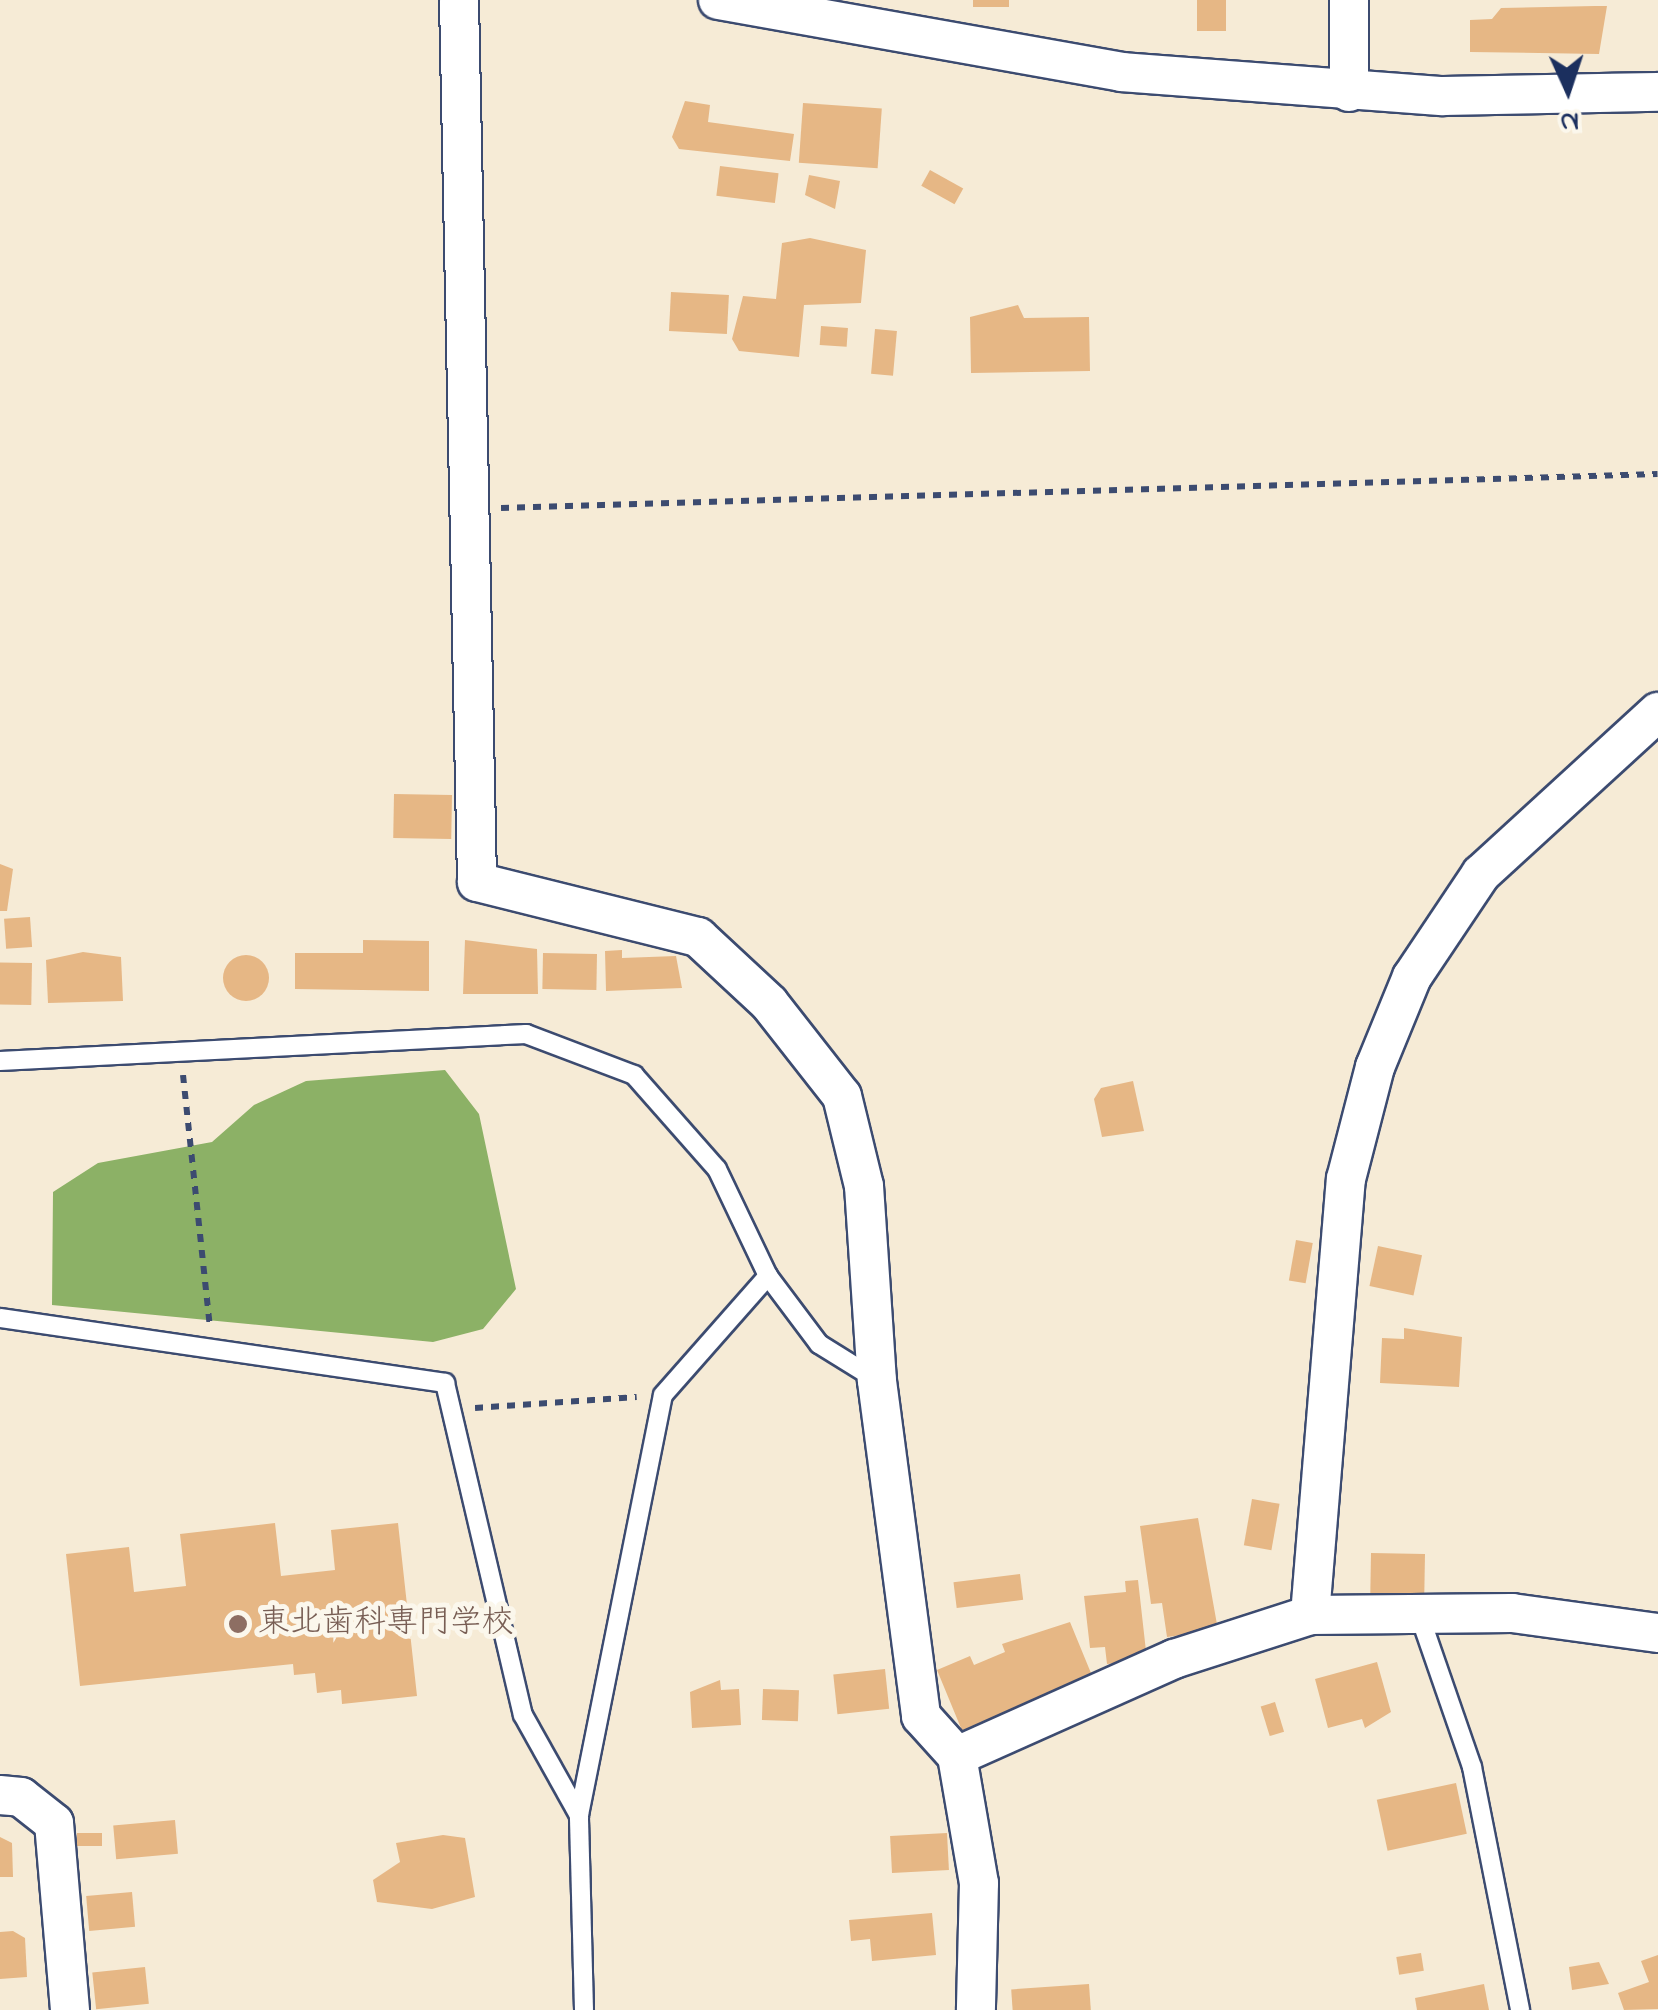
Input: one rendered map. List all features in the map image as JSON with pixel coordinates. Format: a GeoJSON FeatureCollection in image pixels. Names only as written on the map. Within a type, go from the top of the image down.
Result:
{"type":"FeatureCollection","features":[{"type":"Feature","properties":{"kind":"street"},"geometry":{"type":"LineString","coordinates":[[460,0],[465,509],[477,882],[698,937],[814,1058],[842,1096],[864,1186],[878,1380],[920,1716],[957,1756],[979,1883],[976,2010]]}},
{"type":"Feature","properties":{"kind":"street"},"geometry":{"type":"LineString","coordinates":[[718,0],[1029,62],[1349,92],[1658,92]]}},
{"type":"Feature","properties":{"kind":"street"},"geometry":{"type":"LineString","coordinates":[[1349,0],[1349,92]]}},
{"type":"Feature","properties":{"kind":"street"},"geometry":{"type":"LineString","coordinates":[[1310,1615],[1346,1179],[1375,1067],[1412,977],[1481,874],[1658,712]]}},
{"type":"Feature","properties":{"kind":"street"},"geometry":{"type":"LineString","coordinates":[[957,1756],[1174,1660],[1310,1615],[1418,1610],[1658,1633]]}},
{"type":"Feature","properties":{"kind":"street"},"geometry":{"type":"LineString","coordinates":[[0,1795],[22,1796],[54,1823],[70,2010]]}},
{"type":"Feature","properties":{"kind":"lane"},"geometry":{"type":"LineString","coordinates":[[0,1062],[526,1034],[634,1076],[718,1169],[768,1276],[818,1344],[878,1380]]}},
{"type":"Feature","properties":{"kind":"lane"},"geometry":{"type":"LineString","coordinates":[[584,2010],[579,1815],[663,1395],[768,1276]]}},
{"type":"Feature","properties":{"kind":"lane"},"geometry":{"type":"LineString","coordinates":[[0,1318],[445,1383],[455,1409],[522,1716],[579,1815]]}},
{"type":"Feature","properties":{"kind":"lane"},"geometry":{"type":"LineString","coordinates":[[1418,1610],[1472,1767],[1520,2010]]}},
{"type":"Feature","properties":{"kind":"path"},"geometry":{"type":"LineString","coordinates":[[465,509],[1658,474]]}},
{"type":"Feature","properties":{"kind":"path"},"geometry":{"type":"LineString","coordinates":[[181,1052],[212,1348]]}},
{"type":"Feature","properties":{"kind":"path"},"geometry":{"type":"LineString","coordinates":[[455,1409],[663,1395]]}},
{"type":"Feature","properties":{"kind":"green space"},"geometry":{"type":"Polygon","coordinates":[[[445,1070],[479,1114],[516,1289],[483,1329],[433,1342],[52,1305],[53,1192],[98,1163],[212,1142],[254,1105],[306,1081],[445,1070]]]}},
{"type":"Feature","properties":{"kind":"building"},"geometry":{"type":"Polygon","coordinates":[[[973,0],[1009,0],[1009,7],[973,7],[973,0]]]}},
{"type":"Feature","properties":{"kind":"building"},"geometry":{"type":"Polygon","coordinates":[[[1197,0],[1226,0],[1226,31],[1197,31],[1197,0]]]}},
{"type":"Feature","properties":{"kind":"building"},"geometry":{"type":"Polygon","coordinates":[[[1607,6],[1599,54],[1470,52],[1470,20],[1492,19],[1501,8],[1607,6]]]}},
{"type":"Feature","properties":{"kind":"building"},"geometry":{"type":"Polygon","coordinates":[[[685,101],[710,105],[708,122],[794,134],[790,161],[679,149],[672,137],[685,101]]]}},
{"type":"Feature","properties":{"kind":"building"},"geometry":{"type":"Polygon","coordinates":[[[803,103],[882,109],[878,168],[799,163],[803,103]]]}},
{"type":"Feature","properties":{"kind":"building"},"geometry":{"type":"Polygon","coordinates":[[[720,166],[779,173],[775,203],[716,196],[720,166]]]}},
{"type":"Feature","properties":{"kind":"building"},"geometry":{"type":"Polygon","coordinates":[[[930,170],[963,188],[955,204],[921,186],[930,170]]]}},
{"type":"Feature","properties":{"kind":"building"},"geometry":{"type":"Polygon","coordinates":[[[809,175],[840,181],[835,209],[805,195],[809,175]]]}},
{"type":"Feature","properties":{"kind":"building"},"geometry":{"type":"Polygon","coordinates":[[[810,238],[866,250],[861,303],[804,305],[799,357],[739,351],[732,339],[743,296],[776,299],[782,243],[810,238]]]}},
{"type":"Feature","properties":{"kind":"building"},"geometry":{"type":"Polygon","coordinates":[[[671,292],[729,295],[727,334],[669,331],[671,292]]]}},
{"type":"Feature","properties":{"kind":"building"},"geometry":{"type":"Polygon","coordinates":[[[1018,305],[1024,318],[1089,317],[1090,371],[971,373],[970,317],[1018,305]]]}},
{"type":"Feature","properties":{"kind":"building"},"geometry":{"type":"Polygon","coordinates":[[[821,326],[848,328],[847,347],[820,345],[821,326]]]}},
{"type":"Feature","properties":{"kind":"building"},"geometry":{"type":"Polygon","coordinates":[[[875,329],[897,331],[893,376],[871,374],[875,329]]]}},
{"type":"Feature","properties":{"kind":"building"},"geometry":{"type":"Polygon","coordinates":[[[394,794],[452,795],[451,839],[393,838],[394,794]]]}},
{"type":"Feature","properties":{"kind":"building"},"geometry":{"type":"Polygon","coordinates":[[[0,864],[13,869],[7,911],[0,911],[0,864]]]}},
{"type":"Feature","properties":{"kind":"building"},"geometry":{"type":"Polygon","coordinates":[[[30,917],[32,947],[6,949],[4,919],[30,917]]]}},
{"type":"Feature","properties":{"kind":"building"},"geometry":{"type":"Polygon","coordinates":[[[363,940],[429,941],[429,991],[295,989],[295,953],[363,953],[363,940]]]}},
{"type":"Feature","properties":{"kind":"building"},"geometry":{"type":"Polygon","coordinates":[[[465,940],[537,949],[538,994],[463,994],[465,940]]]}},
{"type":"Feature","properties":{"kind":"building"},"geometry":{"type":"Polygon","coordinates":[[[622,950],[622,958],[676,956],[682,988],[606,991],[605,951],[622,950]]]}},
{"type":"Feature","properties":{"kind":"building"},"geometry":{"type":"Polygon","coordinates":[[[83,952],[121,957],[123,1001],[48,1003],[46,960],[83,952]]]}},
{"type":"Feature","properties":{"kind":"building"},"geometry":{"type":"Polygon","coordinates":[[[543,953],[597,954],[596,990],[542,989],[543,953]]]}},
{"type":"Feature","properties":{"kind":"building"},"geometry":{"type":"Polygon","coordinates":[[[246,955],[262,962],[269,978],[262,994],[246,1001],[230,994],[223,978],[230,962],[246,955]]]}},
{"type":"Feature","properties":{"kind":"building"},"geometry":{"type":"Polygon","coordinates":[[[0,962],[32,963],[31,1005],[0,1004],[0,962]]]}},
{"type":"Feature","properties":{"kind":"building"},"geometry":{"type":"Polygon","coordinates":[[[1133,1081],[1144,1131],[1102,1137],[1094,1099],[1101,1088],[1133,1081]]]}},
{"type":"Feature","properties":{"kind":"building"},"geometry":{"type":"Polygon","coordinates":[[[1296,1240],[1313,1243],[1306,1283],[1289,1280],[1296,1240]]]}},
{"type":"Feature","properties":{"kind":"building"},"geometry":{"type":"Polygon","coordinates":[[[1378,1246],[1422,1255],[1413,1295],[1369,1286],[1378,1246]]]}},
{"type":"Feature","properties":{"kind":"building"},"geometry":{"type":"Polygon","coordinates":[[[1404,1328],[1462,1337],[1459,1387],[1380,1383],[1382,1338],[1404,1339],[1404,1328]]]}},
{"type":"Feature","properties":{"kind":"building"},"geometry":{"type":"Polygon","coordinates":[[[1252,1499],[1280,1504],[1271,1550],[1244,1545],[1252,1499]]]}},
{"type":"Feature","properties":{"kind":"building"},"geometry":{"type":"Polygon","coordinates":[[[1198,1518],[1218,1630],[1167,1637],[1162,1603],[1151,1604],[1140,1526],[1198,1518]]]}},
{"type":"Feature","properties":{"kind":"building","name":"東北歯科専門学校"},"geometry":{"type":"Polygon","coordinates":[[[275,1523],[281,1576],[335,1570],[331,1530],[398,1523],[417,1696],[342,1704],[341,1690],[317,1693],[315,1673],[294,1675],[293,1664],[80,1686],[66,1554],[129,1547],[134,1592],[186,1586],[180,1534],[275,1523]]]}},
{"type":"Feature","properties":{"kind":"building"},"geometry":{"type":"Polygon","coordinates":[[[1371,1553],[1425,1554],[1424,1594],[1370,1593],[1371,1553]]]}},
{"type":"Feature","properties":{"kind":"building"},"geometry":{"type":"Polygon","coordinates":[[[1020,1574],[1023,1600],[957,1608],[953,1582],[1020,1574]]]}},
{"type":"Feature","properties":{"kind":"building"},"geometry":{"type":"Polygon","coordinates":[[[1138,1580],[1147,1660],[1107,1664],[1105,1647],[1090,1648],[1084,1596],[1126,1592],[1125,1581],[1138,1580]]]}},
{"type":"Feature","properties":{"kind":"building"},"geometry":{"type":"Polygon","coordinates":[[[1070,1622],[1093,1678],[963,1733],[937,1670],[970,1656],[974,1665],[1005,1652],[1002,1644],[1070,1622]]]}},
{"type":"Feature","properties":{"kind":"building"},"geometry":{"type":"Polygon","coordinates":[[[1377,1662],[1391,1712],[1365,1728],[1362,1719],[1328,1728],[1315,1679],[1377,1662]]]}},
{"type":"Feature","properties":{"kind":"building"},"geometry":{"type":"Polygon","coordinates":[[[885,1669],[889,1709],[837,1714],[833,1674],[885,1669]]]}},
{"type":"Feature","properties":{"kind":"building"},"geometry":{"type":"Polygon","coordinates":[[[720,1680],[721,1690],[739,1689],[741,1725],[692,1728],[690,1692],[720,1680]]]}},
{"type":"Feature","properties":{"kind":"building"},"geometry":{"type":"Polygon","coordinates":[[[763,1689],[799,1690],[798,1721],[762,1720],[763,1689]]]}},
{"type":"Feature","properties":{"kind":"building"},"geometry":{"type":"Polygon","coordinates":[[[1275,1702],[1284,1732],[1270,1736],[1261,1706],[1275,1702]]]}},
{"type":"Feature","properties":{"kind":"building"},"geometry":{"type":"Polygon","coordinates":[[[1456,1783],[1467,1834],[1388,1851],[1377,1800],[1456,1783]]]}},
{"type":"Feature","properties":{"kind":"building"},"geometry":{"type":"Polygon","coordinates":[[[175,1820],[178,1854],[116,1859],[113,1825],[175,1820]]]}},
{"type":"Feature","properties":{"kind":"building"},"geometry":{"type":"Polygon","coordinates":[[[77,1833],[102,1833],[102,1846],[77,1846],[77,1833]]]}},
{"type":"Feature","properties":{"kind":"building"},"geometry":{"type":"Polygon","coordinates":[[[947,1833],[949,1870],[892,1873],[890,1836],[947,1833]]]}},
{"type":"Feature","properties":{"kind":"building"},"geometry":{"type":"Polygon","coordinates":[[[443,1835],[465,1838],[475,1897],[432,1909],[377,1902],[373,1880],[400,1862],[396,1843],[443,1835]]]}},
{"type":"Feature","properties":{"kind":"building"},"geometry":{"type":"Polygon","coordinates":[[[0,1837],[12,1843],[13,1877],[0,1877],[0,1837]]]}},
{"type":"Feature","properties":{"kind":"building"},"geometry":{"type":"Polygon","coordinates":[[[132,1892],[135,1927],[89,1931],[86,1896],[132,1892]]]}},
{"type":"Feature","properties":{"kind":"building"},"geometry":{"type":"Polygon","coordinates":[[[932,1913],[936,1955],[872,1961],[870,1939],[851,1941],[849,1920],[932,1913]]]}},
{"type":"Feature","properties":{"kind":"building"},"geometry":{"type":"Polygon","coordinates":[[[13,1931],[25,1938],[27,1977],[0,1979],[0,1932],[13,1931]]]}},
{"type":"Feature","properties":{"kind":"building"},"geometry":{"type":"Polygon","coordinates":[[[1421,1953],[1424,1971],[1399,1975],[1396,1957],[1421,1953]]]}},
{"type":"Feature","properties":{"kind":"building"},"geometry":{"type":"Polygon","coordinates":[[[1658,1955],[1658,2009],[1624,2010],[1618,1993],[1649,1982],[1641,1961],[1658,1955]]]}},
{"type":"Feature","properties":{"kind":"building"},"geometry":{"type":"Polygon","coordinates":[[[1599,1962],[1609,1984],[1572,1990],[1569,1967],[1599,1962]]]}},
{"type":"Feature","properties":{"kind":"building"},"geometry":{"type":"Polygon","coordinates":[[[145,1967],[149,2004],[96,2009],[92,1973],[145,1967]]]}},
{"type":"Feature","properties":{"kind":"building"},"geometry":{"type":"Polygon","coordinates":[[[1089,1984],[1091,2010],[1013,2010],[1011,1989],[1089,1984]]]}},
{"type":"Feature","properties":{"kind":"building"},"geometry":{"type":"Polygon","coordinates":[[[1484,1984],[1489,2010],[1417,2010],[1415,1998],[1484,1984]]]}},
{"type":"Feature","properties":{"kind":"place","name":"東北歯科専門学校"},"geometry":{"type":"Point","coordinates":[238,1624]}}]}
